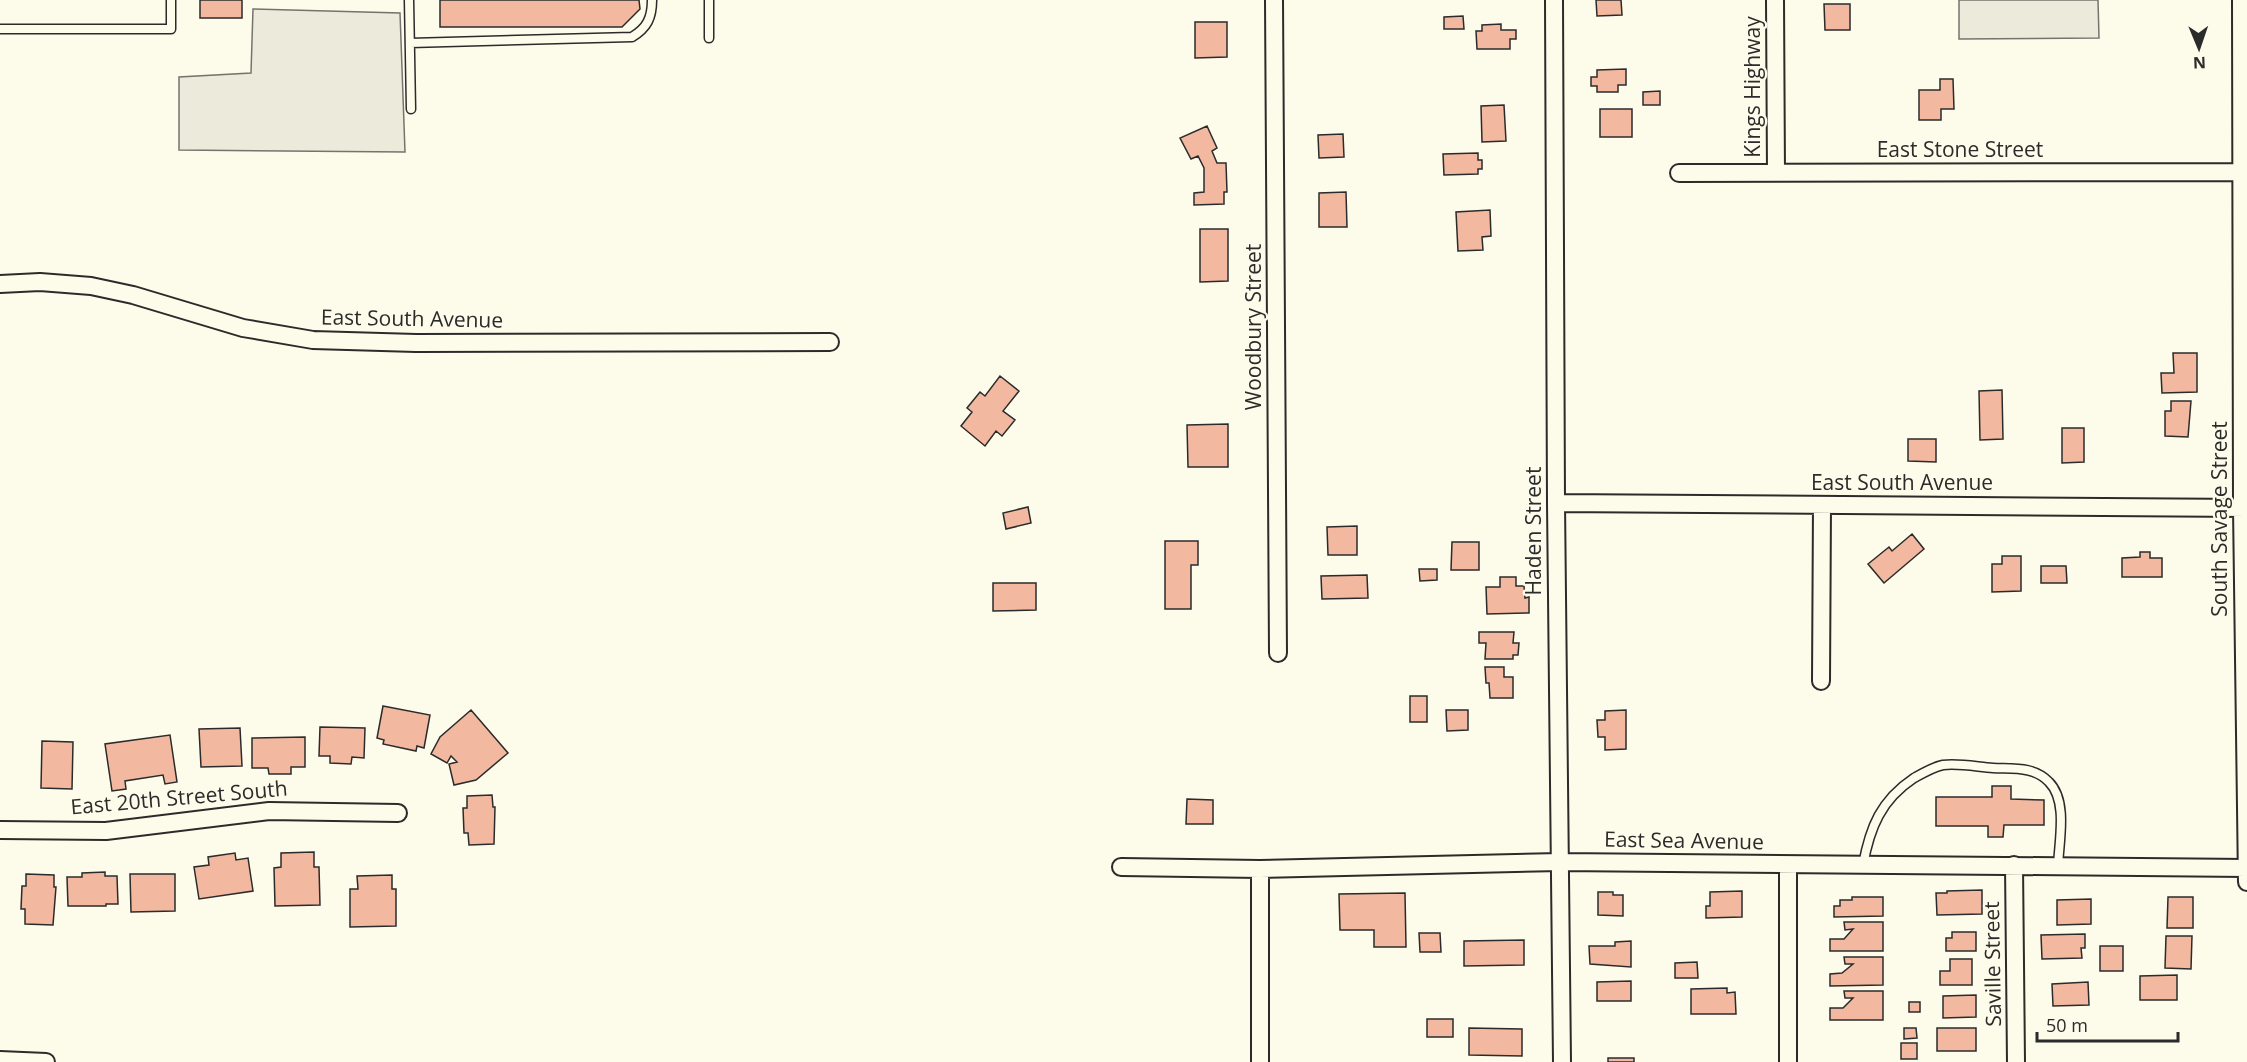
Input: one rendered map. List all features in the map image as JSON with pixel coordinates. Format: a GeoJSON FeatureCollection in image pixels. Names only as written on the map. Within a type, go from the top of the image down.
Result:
{"type":"FeatureCollection","features":[{"type":"Feature","properties":{"kind":"street","name":"Woodbury Street"},"geometry":{"type":"LineString","coordinates":[[1274,0],[1278,653]]}},
{"type":"Feature","properties":{"kind":"street","name":"Haden Street"},"geometry":{"type":"LineString","coordinates":[[1554,0],[1562,1062]]}},
{"type":"Feature","properties":{"kind":"street","name":"Kings Highway"},"geometry":{"type":"LineString","coordinates":[[1775,0],[1776,173]]}},
{"type":"Feature","properties":{"kind":"street","name":"South Savage Street"},"geometry":{"type":"LineString","coordinates":[[2241,0],[2247,882]]}},
{"type":"Feature","properties":{"kind":"street","name":"East Stone Street"},"geometry":{"type":"LineString","coordinates":[[1679,173],[1776,173],[2243,161]]}},
{"type":"Feature","properties":{"kind":"street","name":"East South Avenue"},"geometry":{"type":"LineString","coordinates":[[0,284],[39,282],[91,286],[132,295],[243,328],[312,340],[416,343],[830,342]]}},
{"type":"Feature","properties":{"kind":"street","name":"East South Avenue"},"geometry":{"type":"LineString","coordinates":[[1556,503],[2244,508]]}},
{"type":"Feature","properties":{"kind":"street"},"geometry":{"type":"LineString","coordinates":[[1821,681],[1822,505]]}},
{"type":"Feature","properties":{"kind":"street","name":"East 20th Street South"},"geometry":{"type":"LineString","coordinates":[[0,830],[106,831],[269,811],[398,813]]}},
{"type":"Feature","properties":{"kind":"street","name":"East Sea Avenue"},"geometry":{"type":"LineString","coordinates":[[1121,867],[1260,869],[1560,862],[2247,868]]}},
{"type":"Feature","properties":{"kind":"street"},"geometry":{"type":"LineString","coordinates":[[1788,865],[1788,1062]]}},
{"type":"Feature","properties":{"kind":"street","name":"Saville Street"},"geometry":{"type":"LineString","coordinates":[[2014,865],[2016,1062]]}},
{"type":"Feature","properties":{"kind":"street"},"geometry":{"type":"LineString","coordinates":[[1260,869],[1260,1062]]}},
{"type":"Feature","properties":{"kind":"street"},"geometry":{"type":"LineString","coordinates":[[0,1060],[46,1062]]}},
{"type":"Feature","properties":{"kind":"lane"},"geometry":{"type":"LineString","coordinates":[[0,28],[171,29],[171,0]]}},
{"type":"Feature","properties":{"kind":"lane"},"geometry":{"type":"LineString","coordinates":[[409,0],[411,109]]}},
{"type":"Feature","properties":{"kind":"lane"},"geometry":{"type":"LineString","coordinates":[[410,43],[632,37],[644,30],[652,9],[652,0]]}},
{"type":"Feature","properties":{"kind":"lane"},"geometry":{"type":"LineString","coordinates":[[709,0],[709,38]]}},
{"type":"Feature","properties":{"kind":"lane"},"geometry":{"type":"LineString","coordinates":[[1863,865],[1868,838],[1881,810],[1892,796],[1898,789],[1923,773],[1943,765],[2031,770],[2050,782],[2059,800],[2061,824],[2058,866]]}},
{"type":"Feature","properties":{"kind":"shaded area"},"geometry":{"type":"Polygon","coordinates":[[[1959,0],[2098,0],[2099,38],[1959,39],[1959,0]]]}},
{"type":"Feature","properties":{"kind":"shaded area"},"geometry":{"type":"Polygon","coordinates":[[[253,9],[400,13],[405,152],[179,150],[179,77],[251,73],[253,9]]]}},
{"type":"Feature","properties":{"kind":"building"},"geometry":{"type":"Polygon","coordinates":[[[200,0],[242,0],[242,18],[200,18],[200,0]]]}},
{"type":"Feature","properties":{"kind":"building"},"geometry":{"type":"Polygon","coordinates":[[[440,0],[639,0],[640,9],[622,27],[440,27],[440,0]]]}},
{"type":"Feature","properties":{"kind":"building"},"geometry":{"type":"Polygon","coordinates":[[[1596,0],[1621,0],[1622,15],[1597,16],[1596,0]]]}},
{"type":"Feature","properties":{"kind":"building"},"geometry":{"type":"Polygon","coordinates":[[[1824,4],[1850,4],[1850,30],[1825,30],[1824,4]]]}},
{"type":"Feature","properties":{"kind":"building"},"geometry":{"type":"Polygon","coordinates":[[[1463,16],[1464,29],[1444,29],[1444,17],[1463,16]]]}},
{"type":"Feature","properties":{"kind":"building"},"geometry":{"type":"Polygon","coordinates":[[[1195,22],[1227,22],[1227,57],[1195,58],[1195,22]]]}},
{"type":"Feature","properties":{"kind":"building"},"geometry":{"type":"Polygon","coordinates":[[[1501,24],[1501,30],[1516,30],[1516,39],[1510,39],[1510,49],[1477,49],[1476,31],[1482,31],[1482,25],[1501,24]]]}},
{"type":"Feature","properties":{"kind":"building"},"geometry":{"type":"Polygon","coordinates":[[[1626,69],[1626,85],[1618,85],[1618,92],[1597,92],[1597,86],[1591,86],[1591,77],[1597,77],[1597,70],[1626,69]]]}},
{"type":"Feature","properties":{"kind":"building"},"geometry":{"type":"Polygon","coordinates":[[[1940,79],[1953,79],[1954,109],[1941,109],[1941,120],[1919,120],[1919,90],[1940,90],[1940,79]]]}},
{"type":"Feature","properties":{"kind":"building"},"geometry":{"type":"Polygon","coordinates":[[[1660,91],[1660,105],[1643,105],[1643,92],[1660,91]]]}},
{"type":"Feature","properties":{"kind":"building"},"geometry":{"type":"Polygon","coordinates":[[[1504,105],[1506,141],[1482,142],[1481,106],[1504,105]]]}},
{"type":"Feature","properties":{"kind":"building"},"geometry":{"type":"Polygon","coordinates":[[[1600,109],[1632,109],[1632,137],[1600,137],[1600,109]]]}},
{"type":"Feature","properties":{"kind":"building"},"geometry":{"type":"Polygon","coordinates":[[[1207,126],[1217,148],[1212,151],[1217,163],[1226,163],[1227,192],[1224,192],[1224,204],[1194,205],[1194,193],[1204,192],[1204,168],[1198,156],[1191,159],[1180,138],[1207,126]]]}},
{"type":"Feature","properties":{"kind":"building"},"geometry":{"type":"Polygon","coordinates":[[[1343,134],[1344,157],[1319,158],[1318,135],[1343,134]]]}},
{"type":"Feature","properties":{"kind":"building"},"geometry":{"type":"Polygon","coordinates":[[[1478,153],[1478,160],[1482,160],[1482,169],[1478,169],[1478,174],[1444,175],[1443,154],[1478,153]]]}},
{"type":"Feature","properties":{"kind":"building"},"geometry":{"type":"Polygon","coordinates":[[[1346,192],[1347,227],[1319,227],[1319,193],[1346,192]]]}},
{"type":"Feature","properties":{"kind":"building"},"geometry":{"type":"Polygon","coordinates":[[[1490,210],[1491,236],[1482,237],[1483,250],[1458,251],[1456,212],[1490,210]]]}},
{"type":"Feature","properties":{"kind":"building"},"geometry":{"type":"Polygon","coordinates":[[[1200,229],[1228,229],[1228,281],[1200,282],[1200,229]]]}},
{"type":"Feature","properties":{"kind":"building"},"geometry":{"type":"Polygon","coordinates":[[[2173,353],[2197,353],[2197,392],[2162,393],[2161,373],[2174,373],[2173,353]]]}},
{"type":"Feature","properties":{"kind":"building"},"geometry":{"type":"Polygon","coordinates":[[[1000,376],[1019,391],[1003,411],[1015,420],[1002,436],[996,431],[985,446],[961,426],[972,412],[967,408],[980,392],[985,396],[1000,376]]]}},
{"type":"Feature","properties":{"kind":"building"},"geometry":{"type":"Polygon","coordinates":[[[2002,390],[2003,439],[1980,440],[1979,391],[2002,390]]]}},
{"type":"Feature","properties":{"kind":"building"},"geometry":{"type":"Polygon","coordinates":[[[2171,401],[2191,401],[2188,437],[2165,436],[2165,411],[2171,411],[2171,401]]]}},
{"type":"Feature","properties":{"kind":"building"},"geometry":{"type":"Polygon","coordinates":[[[1228,424],[1228,467],[1188,467],[1187,425],[1228,424]]]}},
{"type":"Feature","properties":{"kind":"building"},"geometry":{"type":"Polygon","coordinates":[[[2062,428],[2084,428],[2084,462],[2062,463],[2062,428]]]}},
{"type":"Feature","properties":{"kind":"building"},"geometry":{"type":"Polygon","coordinates":[[[1908,439],[1936,439],[1936,462],[1908,461],[1908,439]]]}},
{"type":"Feature","properties":{"kind":"building"},"geometry":{"type":"Polygon","coordinates":[[[1028,507],[1031,523],[1006,529],[1003,513],[1028,507]]]}},
{"type":"Feature","properties":{"kind":"building"},"geometry":{"type":"Polygon","coordinates":[[[1357,526],[1357,555],[1328,555],[1327,527],[1357,526]]]}},
{"type":"Feature","properties":{"kind":"building"},"geometry":{"type":"Polygon","coordinates":[[[1912,534],[1924,549],[1884,583],[1868,564],[1889,547],[1892,551],[1912,534]]]}},
{"type":"Feature","properties":{"kind":"building"},"geometry":{"type":"Polygon","coordinates":[[[1165,541],[1198,541],[1198,565],[1191,565],[1191,609],[1165,609],[1165,541]]]}},
{"type":"Feature","properties":{"kind":"building"},"geometry":{"type":"Polygon","coordinates":[[[1452,542],[1479,542],[1479,570],[1451,570],[1452,542]]]}},
{"type":"Feature","properties":{"kind":"building"},"geometry":{"type":"Polygon","coordinates":[[[2140,552],[2150,552],[2150,558],[2162,558],[2162,577],[2122,577],[2122,558],[2140,557],[2140,552]]]}},
{"type":"Feature","properties":{"kind":"building"},"geometry":{"type":"Polygon","coordinates":[[[2002,556],[2021,556],[2021,591],[1992,592],[1992,564],[2002,564],[2002,556]]]}},
{"type":"Feature","properties":{"kind":"building"},"geometry":{"type":"Polygon","coordinates":[[[2041,566],[2066,566],[2067,583],[2041,583],[2041,566]]]}},
{"type":"Feature","properties":{"kind":"building"},"geometry":{"type":"Polygon","coordinates":[[[1419,569],[1437,569],[1437,580],[1420,581],[1419,569]]]}},
{"type":"Feature","properties":{"kind":"building"},"geometry":{"type":"Polygon","coordinates":[[[1367,575],[1368,598],[1322,599],[1321,576],[1367,575]]]}},
{"type":"Feature","properties":{"kind":"building"},"geometry":{"type":"Polygon","coordinates":[[[1500,577],[1516,577],[1516,586],[1524,586],[1525,598],[1529,597],[1529,613],[1487,614],[1486,587],[1500,587],[1500,577]]]}},
{"type":"Feature","properties":{"kind":"building"},"geometry":{"type":"Polygon","coordinates":[[[993,583],[1036,583],[1036,610],[993,611],[993,583]]]}},
{"type":"Feature","properties":{"kind":"building"},"geometry":{"type":"Polygon","coordinates":[[[1479,632],[1514,632],[1513,643],[1519,643],[1518,655],[1513,655],[1513,659],[1485,659],[1486,643],[1479,643],[1479,632]]]}},
{"type":"Feature","properties":{"kind":"building"},"geometry":{"type":"Polygon","coordinates":[[[1485,667],[1504,667],[1504,677],[1513,677],[1513,698],[1490,698],[1485,667]]]}},
{"type":"Feature","properties":{"kind":"building"},"geometry":{"type":"Polygon","coordinates":[[[1410,696],[1427,696],[1427,722],[1410,722],[1410,696]]]}},
{"type":"Feature","properties":{"kind":"building"},"geometry":{"type":"Polygon","coordinates":[[[383,706],[430,715],[424,748],[417,746],[416,751],[383,744],[384,740],[377,738],[383,706]]]}},
{"type":"Feature","properties":{"kind":"building"},"geometry":{"type":"Polygon","coordinates":[[[471,710],[508,753],[476,780],[454,785],[449,764],[457,762],[451,756],[447,763],[431,754],[440,737],[471,710]]]}},
{"type":"Feature","properties":{"kind":"building"},"geometry":{"type":"Polygon","coordinates":[[[1446,710],[1468,710],[1468,730],[1447,731],[1446,710]]]}},
{"type":"Feature","properties":{"kind":"building"},"geometry":{"type":"Polygon","coordinates":[[[1626,710],[1626,749],[1605,750],[1605,737],[1598,737],[1597,720],[1605,720],[1605,711],[1626,710]]]}},
{"type":"Feature","properties":{"kind":"building"},"geometry":{"type":"Polygon","coordinates":[[[320,727],[365,728],[364,758],[352,757],[351,764],[330,763],[330,756],[319,756],[320,727]]]}},
{"type":"Feature","properties":{"kind":"building"},"geometry":{"type":"Polygon","coordinates":[[[240,728],[242,766],[201,767],[199,729],[240,728]]]}},
{"type":"Feature","properties":{"kind":"building"},"geometry":{"type":"Polygon","coordinates":[[[170,735],[177,782],[165,784],[163,775],[125,781],[126,789],[112,791],[105,744],[170,735]]]}},
{"type":"Feature","properties":{"kind":"building"},"geometry":{"type":"Polygon","coordinates":[[[305,737],[305,767],[291,767],[291,774],[269,774],[268,768],[252,768],[252,738],[305,737]]]}},
{"type":"Feature","properties":{"kind":"building"},"geometry":{"type":"Polygon","coordinates":[[[42,741],[73,742],[72,789],[41,788],[42,741]]]}},
{"type":"Feature","properties":{"kind":"building"},"geometry":{"type":"Polygon","coordinates":[[[1992,786],[2011,786],[2011,799],[2044,800],[2044,825],[2004,825],[2003,837],[1988,837],[1988,826],[1936,826],[1936,797],[1992,797],[1992,786]]]}},
{"type":"Feature","properties":{"kind":"building"},"geometry":{"type":"Polygon","coordinates":[[[492,795],[493,807],[495,807],[494,844],[469,845],[468,833],[464,833],[463,808],[467,808],[467,796],[492,795]]]}},
{"type":"Feature","properties":{"kind":"building"},"geometry":{"type":"Polygon","coordinates":[[[1187,799],[1213,800],[1213,824],[1186,824],[1187,799]]]}},
{"type":"Feature","properties":{"kind":"building"},"geometry":{"type":"Polygon","coordinates":[[[314,852],[314,867],[319,867],[320,905],[275,906],[274,868],[281,867],[281,853],[314,852]]]}},
{"type":"Feature","properties":{"kind":"building"},"geometry":{"type":"Polygon","coordinates":[[[235,853],[236,860],[248,858],[253,891],[199,899],[194,867],[209,865],[208,857],[235,853]]]}},
{"type":"Feature","properties":{"kind":"building"},"geometry":{"type":"Polygon","coordinates":[[[105,872],[105,876],[117,876],[118,904],[68,906],[67,877],[82,877],[82,873],[105,872]]]}},
{"type":"Feature","properties":{"kind":"building"},"geometry":{"type":"Polygon","coordinates":[[[26,874],[54,875],[54,887],[56,887],[53,925],[25,924],[25,909],[21,909],[22,886],[26,886],[26,874]]]}},
{"type":"Feature","properties":{"kind":"building"},"geometry":{"type":"Polygon","coordinates":[[[130,874],[175,874],[175,911],[131,912],[130,874]]]}},
{"type":"Feature","properties":{"kind":"building"},"geometry":{"type":"Polygon","coordinates":[[[392,875],[392,889],[396,889],[396,926],[350,927],[350,889],[358,889],[357,876],[392,875]]]}},
{"type":"Feature","properties":{"kind":"building"},"geometry":{"type":"Polygon","coordinates":[[[1982,890],[1982,914],[1937,915],[1936,893],[1982,890]]]}},
{"type":"Feature","properties":{"kind":"building"},"geometry":{"type":"Polygon","coordinates":[[[1742,891],[1742,917],[1706,918],[1706,906],[1710,906],[1710,892],[1742,891]]]}},
{"type":"Feature","properties":{"kind":"building"},"geometry":{"type":"Polygon","coordinates":[[[1598,892],[1623,895],[1623,916],[1598,915],[1598,892]]]}},
{"type":"Feature","properties":{"kind":"building"},"geometry":{"type":"Polygon","coordinates":[[[1405,893],[1406,947],[1374,947],[1374,930],[1340,930],[1339,894],[1405,893]]]}},
{"type":"Feature","properties":{"kind":"building"},"geometry":{"type":"Polygon","coordinates":[[[1852,897],[1883,897],[1883,916],[1834,917],[1834,906],[1840,906],[1840,900],[1852,900],[1852,897]]]}},
{"type":"Feature","properties":{"kind":"building"},"geometry":{"type":"Polygon","coordinates":[[[2168,897],[2193,897],[2193,928],[2167,928],[2168,897]]]}},
{"type":"Feature","properties":{"kind":"building"},"geometry":{"type":"Polygon","coordinates":[[[2091,899],[2091,924],[2057,925],[2057,900],[2091,899]]]}},
{"type":"Feature","properties":{"kind":"building"},"geometry":{"type":"Polygon","coordinates":[[[1844,922],[1883,922],[1883,951],[1830,951],[1830,939],[1844,939],[1853,929],[1845,930],[1844,922]]]}},
{"type":"Feature","properties":{"kind":"building"},"geometry":{"type":"Polygon","coordinates":[[[1952,932],[1976,932],[1976,951],[1946,951],[1946,938],[1952,938],[1952,932]]]}},
{"type":"Feature","properties":{"kind":"building"},"geometry":{"type":"Polygon","coordinates":[[[1419,933],[1440,933],[1441,952],[1420,952],[1419,933]]]}},
{"type":"Feature","properties":{"kind":"building"},"geometry":{"type":"Polygon","coordinates":[[[2085,934],[2085,948],[2081,948],[2082,958],[2042,959],[2041,935],[2085,934]]]}},
{"type":"Feature","properties":{"kind":"building"},"geometry":{"type":"Polygon","coordinates":[[[2166,936],[2192,936],[2191,969],[2165,968],[2166,936]]]}},
{"type":"Feature","properties":{"kind":"building"},"geometry":{"type":"Polygon","coordinates":[[[1524,940],[1524,965],[1464,966],[1464,941],[1524,940]]]}},
{"type":"Feature","properties":{"kind":"building"},"geometry":{"type":"Polygon","coordinates":[[[1631,941],[1631,967],[1590,964],[1589,946],[1615,946],[1615,942],[1631,941]]]}},
{"type":"Feature","properties":{"kind":"building"},"geometry":{"type":"Polygon","coordinates":[[[2100,946],[2123,946],[2123,971],[2100,971],[2100,946]]]}},
{"type":"Feature","properties":{"kind":"building"},"geometry":{"type":"Polygon","coordinates":[[[1844,957],[1883,957],[1883,985],[1830,986],[1830,974],[1842,973],[1853,964],[1845,964],[1844,957]]]}},
{"type":"Feature","properties":{"kind":"building"},"geometry":{"type":"Polygon","coordinates":[[[1950,959],[1972,959],[1972,985],[1940,985],[1940,971],[1950,971],[1950,959]]]}},
{"type":"Feature","properties":{"kind":"building"},"geometry":{"type":"Polygon","coordinates":[[[1697,962],[1698,978],[1675,978],[1675,963],[1697,962]]]}},
{"type":"Feature","properties":{"kind":"building"},"geometry":{"type":"Polygon","coordinates":[[[2177,975],[2177,1000],[2140,1000],[2140,976],[2177,975]]]}},
{"type":"Feature","properties":{"kind":"building"},"geometry":{"type":"Polygon","coordinates":[[[1631,981],[1631,1001],[1597,1001],[1597,982],[1631,981]]]}},
{"type":"Feature","properties":{"kind":"building"},"geometry":{"type":"Polygon","coordinates":[[[2088,982],[2089,1005],[2053,1006],[2052,984],[2088,982]]]}},
{"type":"Feature","properties":{"kind":"building"},"geometry":{"type":"Polygon","coordinates":[[[1727,988],[1727,993],[1735,992],[1736,1014],[1691,1014],[1691,989],[1727,988]]]}},
{"type":"Feature","properties":{"kind":"building"},"geometry":{"type":"Polygon","coordinates":[[[1844,991],[1883,991],[1883,1020],[1830,1020],[1830,1008],[1843,1008],[1853,998],[1845,998],[1844,991]]]}},
{"type":"Feature","properties":{"kind":"building"},"geometry":{"type":"Polygon","coordinates":[[[1976,995],[1976,1017],[1943,1018],[1943,996],[1976,995]]]}},
{"type":"Feature","properties":{"kind":"building"},"geometry":{"type":"Polygon","coordinates":[[[1909,1002],[1920,1002],[1920,1012],[1909,1012],[1909,1002]]]}},
{"type":"Feature","properties":{"kind":"building"},"geometry":{"type":"Polygon","coordinates":[[[1427,1019],[1453,1019],[1453,1037],[1427,1037],[1427,1019]]]}},
{"type":"Feature","properties":{"kind":"building"},"geometry":{"type":"Polygon","coordinates":[[[1469,1028],[1522,1029],[1522,1056],[1469,1055],[1469,1028]]]}},
{"type":"Feature","properties":{"kind":"building"},"geometry":{"type":"Polygon","coordinates":[[[1904,1028],[1916,1028],[1917,1038],[1904,1039],[1904,1028]]]}},
{"type":"Feature","properties":{"kind":"building"},"geometry":{"type":"Polygon","coordinates":[[[1937,1028],[1976,1028],[1976,1051],[1937,1051],[1937,1028]]]}},
{"type":"Feature","properties":{"kind":"building"},"geometry":{"type":"Polygon","coordinates":[[[1901,1043],[1917,1043],[1917,1059],[1901,1059],[1901,1043]]]}},
{"type":"Feature","properties":{"kind":"building"},"geometry":{"type":"Polygon","coordinates":[[[1608,1058],[1634,1058],[1634,1062],[1608,1062],[1608,1058]]]}}]}
